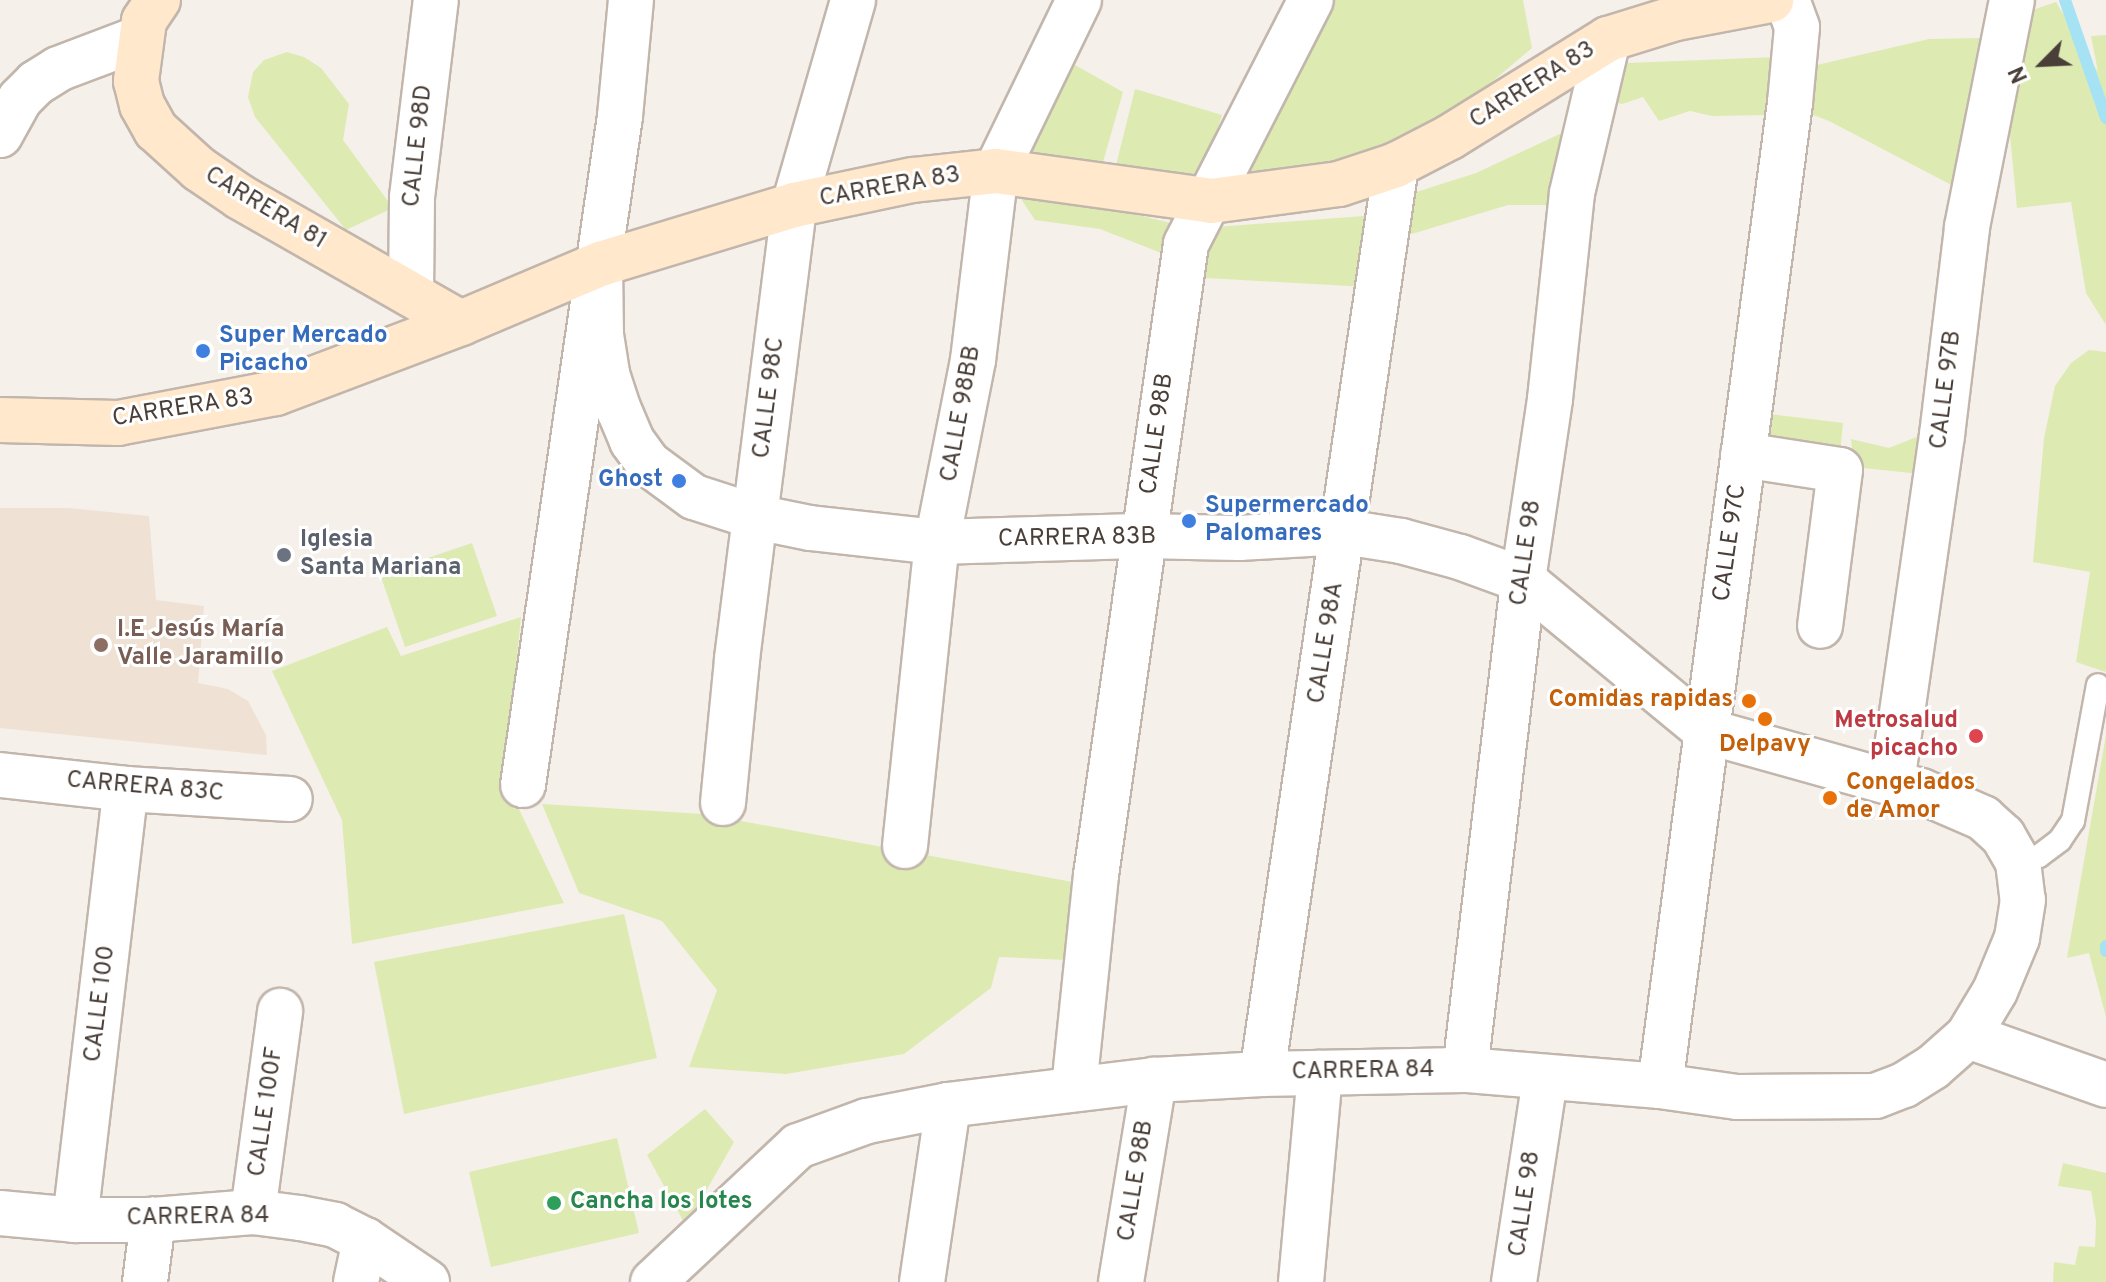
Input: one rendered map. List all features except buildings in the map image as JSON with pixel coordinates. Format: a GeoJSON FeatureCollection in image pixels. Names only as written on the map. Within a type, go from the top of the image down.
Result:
{"type":"FeatureCollection","features":[{"type":"Feature","properties":{"kind":"street","name":"CALLE 98D"},"geometry":{"type":"LineString","coordinates":[[411,294],[412,197],[436,0]]}},
{"type":"Feature","properties":{"kind":"street"},"geometry":{"type":"LineString","coordinates":[[523,785],[600,264],[620,116],[631,0]]}},
{"type":"Feature","properties":{"kind":"street","name":"CALLE 98C"},"geometry":{"type":"LineString","coordinates":[[723,803],[794,205],[853,0]]}},
{"type":"Feature","properties":{"kind":"street","name":"CALLE 98BB"},"geometry":{"type":"LineString","coordinates":[[905,846],[937,542],[973,360],[996,171],[1079,0]]}},
{"type":"Feature","properties":{"kind":"street","name":"CALLE 98B"},"geometry":{"type":"LineString","coordinates":[[1074,1088],[1096,875],[1186,244],[1211,201],[1311,0]]}},
{"type":"Feature","properties":{"kind":"street","name":"CARRERA 83"},"geometry":{"type":"LineString","coordinates":[[0,420],[118,423],[235,403],[315,379],[461,323],[600,264],[794,205],[913,180],[996,171],[1211,201],[1339,184],[1396,165],[1450,137],[1608,39],[1678,9],[1771,0]]}},
{"type":"Feature","properties":{"kind":"street","name":"CALLE 97C"},"geometry":{"type":"LineString","coordinates":[[1660,1086],[1790,103],[1797,27],[1787,0]]}},
{"type":"Feature","properties":{"kind":"street","name":"CALLE 97B"},"geometry":{"type":"LineString","coordinates":[[1892,782],[1942,435],[1967,227],[2012,0]]}},
{"type":"Feature","properties":{"kind":"street","name":"CARRERA 81"},"geometry":{"type":"LineString","coordinates":[[149,19],[136,81],[142,105],[156,130],[199,169],[240,197],[461,323]]}},
{"type":"Feature","properties":{"kind":"street"},"geometry":{"type":"LineString","coordinates":[[0,135],[20,99],[36,83],[149,19]]}},
{"type":"Feature","properties":{"kind":"street","name":"CALLE 98"},"geometry":{"type":"LineString","coordinates":[[1465,1070],[1523,580],[1550,399],[1572,193],[1608,39]]}},
{"type":"Feature","properties":{"kind":"street","name":"CALLE 98A"},"geometry":{"type":"LineString","coordinates":[[1262,1074],[1396,165]]}},
{"type":"Feature","properties":{"kind":"street","name":"CARRERA 83B"},"geometry":{"type":"LineString","coordinates":[[600,264],[601,335],[605,361],[632,441],[649,464],[694,497],[756,517],[810,528],[937,542],[1144,536],[1239,538],[1344,532],[1401,541],[1523,580],[1706,731],[1892,782],[1983,818],[2003,836],[2018,862]]}},
{"type":"Feature","properties":{"kind":"street"},"geometry":{"type":"LineString","coordinates":[[1743,455],[1840,470],[1820,626]]}},
{"type":"Feature","properties":{"kind":"street","name":"CARRERA 83C"},"geometry":{"type":"LineString","coordinates":[[0,775],[126,789],[290,799]]}},
{"type":"Feature","properties":{"kind":"street","name":"CALLE 100"},"geometry":{"type":"LineString","coordinates":[[75,1220],[126,789]]}},
{"type":"Feature","properties":{"kind":"street"},"geometry":{"type":"LineString","coordinates":[[2018,862],[2023,900],[2017,938],[1995,991],[1968,1036],[2103,1084]]}},
{"type":"Feature","properties":{"kind":"street","name":"CALLE 100F"},"geometry":{"type":"LineString","coordinates":[[253,1212],[280,1011]]}},
{"type":"Feature","properties":{"kind":"street","name":"CARRERA 84"},"geometry":{"type":"LineString","coordinates":[[653,1282],[798,1146],[867,1121],[948,1105],[1154,1080],[1262,1074],[1465,1070],[1545,1079],[1660,1086],[1737,1097],[1875,1096],[1904,1085],[1933,1067],[1968,1036]]}},
{"type":"Feature","properties":{"kind":"street"},"geometry":{"type":"LineString","coordinates":[[1301,1282],[1320,1073]]}},
{"type":"Feature","properties":{"kind":"street","name":"CALLE 98"},"geometry":{"type":"LineString","coordinates":[[1514,1282],[1545,1079]]}},
{"type":"Feature","properties":{"kind":"street","name":"CALLE 98B"},"geometry":{"type":"LineString","coordinates":[[1121,1282],[1154,1080]]}},
{"type":"Feature","properties":{"kind":"street"},"geometry":{"type":"LineString","coordinates":[[922,1282],[948,1105]]}},
{"type":"Feature","properties":{"kind":"street","name":"CARRERA 84"},"geometry":{"type":"LineString","coordinates":[[0,1213],[75,1220],[153,1220],[253,1212],[335,1225],[365,1240],[427,1282]]}},
{"type":"Feature","properties":{"kind":"street"},"geometry":{"type":"LineString","coordinates":[[145,1282],[153,1220]]}},
{"type":"Feature","properties":{"kind":"street"},"geometry":{"type":"LineString","coordinates":[[356,1282],[365,1240]]}},
{"type":"Feature","properties":{"kind":"lane"},"geometry":{"type":"LineString","coordinates":[[2018,862],[2039,856],[2060,840],[2073,821],[2098,685]]}},
{"type":"Feature","properties":{"kind":"shaded area","name":"I.E Jesús María Valle Jaramillo"},"geometry":{"type":"Polygon","coordinates":[[[0,508],[69,508],[149,516],[156,600],[204,606],[198,683],[228,689],[248,701],[266,735],[267,755],[0,728],[0,508]]]}},
{"type":"Feature","properties":{"kind":"green space"},"geometry":{"type":"Polygon","coordinates":[[[1329,0],[1523,0],[1532,48],[1453,115],[1392,151],[1246,181],[1329,0]]]}},
{"type":"Feature","properties":{"kind":"green space"},"geometry":{"type":"Polygon","coordinates":[[[2056,2],[2098,72],[2091,36],[2106,35],[2106,325],[2086,293],[2071,202],[2017,208],[2008,115],[2021,14],[2056,2]]]}},
{"type":"Feature","properties":{"kind":"green space"},"geometry":{"type":"Polygon","coordinates":[[[1981,38],[1961,190],[1829,121],[1800,110],[1804,68],[1929,39],[1981,38]]]}},
{"type":"Feature","properties":{"kind":"green space"},"geometry":{"type":"Polygon","coordinates":[[[287,52],[304,57],[321,68],[349,104],[343,140],[393,208],[346,230],[255,117],[248,97],[253,72],[264,60],[287,52]]]}},
{"type":"Feature","properties":{"kind":"green space"},"geometry":{"type":"Polygon","coordinates":[[[1776,57],[1772,115],[1712,116],[1690,111],[1659,121],[1643,97],[1622,104],[1602,99],[1606,79],[1628,63],[1776,57]]]}},
{"type":"Feature","properties":{"kind":"green space"},"geometry":{"type":"Polygon","coordinates":[[[1075,65],[1123,92],[1101,169],[1018,160],[1075,65]]]}},
{"type":"Feature","properties":{"kind":"green space"},"geometry":{"type":"Polygon","coordinates":[[[1135,89],[1222,115],[1201,181],[1114,173],[1135,89]]]}},
{"type":"Feature","properties":{"kind":"green space"},"geometry":{"type":"Polygon","coordinates":[[[1564,132],[1553,205],[1508,205],[1405,236],[1404,196],[1476,173],[1564,132]]]}},
{"type":"Feature","properties":{"kind":"green space"},"geometry":{"type":"Polygon","coordinates":[[[1011,184],[1179,225],[1174,258],[1100,229],[1035,220],[1011,184]]]}},
{"type":"Feature","properties":{"kind":"green space"},"geometry":{"type":"Polygon","coordinates":[[[1377,215],[1367,287],[1189,277],[1202,228],[1377,215]]]}},
{"type":"Feature","properties":{"kind":"green space"},"geometry":{"type":"Polygon","coordinates":[[[2089,350],[2106,352],[2106,672],[2076,662],[2090,572],[2033,562],[2044,438],[2055,386],[2071,363],[2089,350]]]}},
{"type":"Feature","properties":{"kind":"green space"},"geometry":{"type":"Polygon","coordinates":[[[1753,412],[1843,423],[1839,462],[1774,453],[1753,412]]]}},
{"type":"Feature","properties":{"kind":"green space"},"geometry":{"type":"Polygon","coordinates":[[[1924,434],[1920,474],[1854,467],[1851,439],[1889,448],[1924,434]]]}},
{"type":"Feature","properties":{"kind":"green space"},"geometry":{"type":"Polygon","coordinates":[[[472,543],[497,616],[405,647],[380,574],[472,543]]]}},
{"type":"Feature","properties":{"kind":"green space"},"geometry":{"type":"Polygon","coordinates":[[[521,617],[505,780],[564,903],[352,944],[342,820],[272,671],[387,627],[401,656],[521,617]]]}},
{"type":"Feature","properties":{"kind":"green space"},"geometry":{"type":"Polygon","coordinates":[[[2106,735],[2106,1017],[2089,953],[2067,958],[2106,735]]]}},
{"type":"Feature","properties":{"kind":"green space"},"geometry":{"type":"Polygon","coordinates":[[[542,804],[703,814],[1078,883],[1066,960],[999,957],[991,988],[904,1054],[786,1074],[689,1067],[717,990],[662,921],[579,893],[542,804]]]}},
{"type":"Feature","properties":{"kind":"green space"},"geometry":{"type":"Polygon","coordinates":[[[624,914],[657,1058],[404,1114],[374,962],[624,914]]]}},
{"type":"Feature","properties":{"kind":"green space"},"geometry":{"type":"Polygon","coordinates":[[[705,1109],[734,1142],[686,1226],[647,1155],[705,1109]]]}},
{"type":"Feature","properties":{"kind":"green space","name":"Cancha los lotes"},"geometry":{"type":"Polygon","coordinates":[[[617,1138],[639,1233],[491,1267],[469,1172],[617,1138]]]}},
{"type":"Feature","properties":{"kind":"green space"},"geometry":{"type":"Polygon","coordinates":[[[2063,1163],[2106,1173],[2106,1282],[2053,1282],[2054,1262],[2075,1265],[2079,1246],[2095,1247],[2096,1221],[2091,1191],[2058,1186],[2063,1163]]]}},
{"type":"Feature","properties":{"kind":"waterway"},"geometry":{"type":"LineString","coordinates":[[2065,0],[2106,118]]}},
{"type":"Feature","properties":{"kind":"waterway"},"geometry":{"type":"LineString","coordinates":[[2106,946],[2106,951]]}},
{"type":"Feature","properties":{"kind":"place","name":"Super Mercado Picacho"},"geometry":{"type":"Point","coordinates":[203,351]}},
{"type":"Feature","properties":{"kind":"place","name":"Ghost"},"geometry":{"type":"Point","coordinates":[679,481]}},
{"type":"Feature","properties":{"kind":"place","name":"Supermercado Palomares"},"geometry":{"type":"Point","coordinates":[1189,521]}},
{"type":"Feature","properties":{"kind":"place","name":"Iglesia Santa Mariana"},"geometry":{"type":"Point","coordinates":[284,555]}},
{"type":"Feature","properties":{"kind":"place","name":"I.E Jesús María Valle Jaramillo"},"geometry":{"type":"Point","coordinates":[101,645]}},
{"type":"Feature","properties":{"kind":"place","name":"Comidas rapidas"},"geometry":{"type":"Point","coordinates":[1749,701]}},
{"type":"Feature","properties":{"kind":"place","name":"Delpavy"},"geometry":{"type":"Point","coordinates":[1765,719]}},
{"type":"Feature","properties":{"kind":"place","name":"Metrosalud picacho"},"geometry":{"type":"Point","coordinates":[1976,736]}},
{"type":"Feature","properties":{"kind":"place","name":"Congelados de Amor"},"geometry":{"type":"Point","coordinates":[1830,798]}},
{"type":"Feature","properties":{"kind":"place","name":"Cancha los lotes"},"geometry":{"type":"Point","coordinates":[554,1203]}}]}
